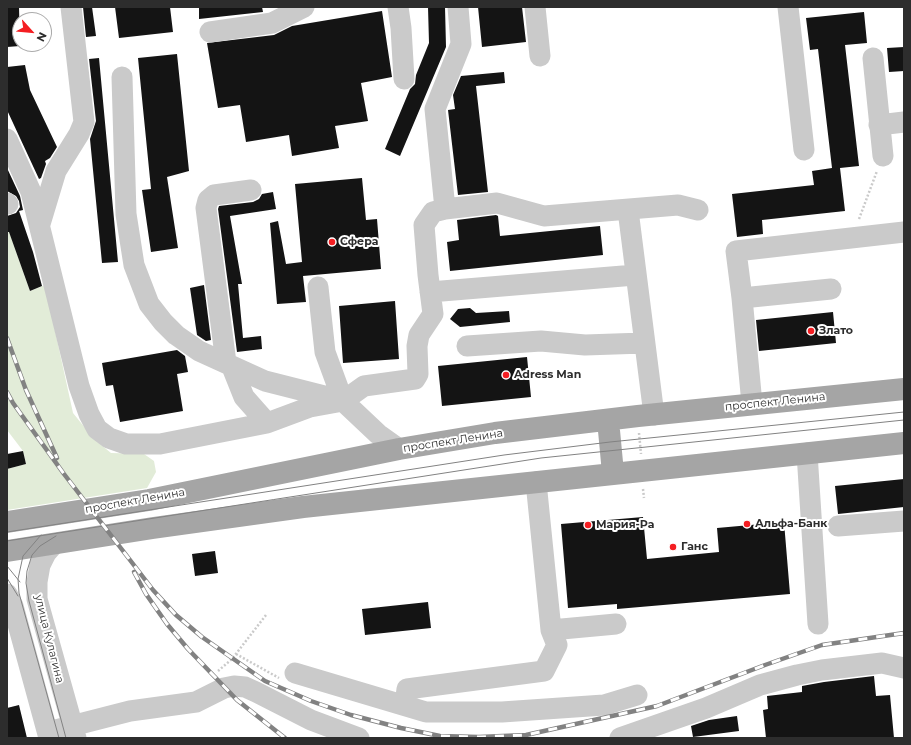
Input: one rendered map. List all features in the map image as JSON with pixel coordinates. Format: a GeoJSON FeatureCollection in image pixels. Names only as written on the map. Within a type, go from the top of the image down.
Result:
{"type":"FeatureCollection","features":[{"type":"Feature","properties":{"kind":"main road","name":"проспект Ленина"},"geometry":{"type":"LineString","coordinates":[[7,522],[149,500],[399,449],[495,434],[752,404],[904,389]]}},
{"type":"Feature","properties":{"kind":"main road"},"geometry":{"type":"LineString","coordinates":[[608,420],[613,473]]}},
{"type":"Feature","properties":{"kind":"main road"},"geometry":{"type":"LineString","coordinates":[[7,551],[153,528],[304,508],[613,473],[904,443]]}},
{"type":"Feature","properties":{"kind":"street"},"geometry":{"type":"LineString","coordinates":[[40,224],[56,170],[79,134],[84,122],[71,7]]}},
{"type":"Feature","properties":{"kind":"street"},"geometry":{"type":"LineString","coordinates":[[210,32],[272,23],[304,7]]}},
{"type":"Feature","properties":{"kind":"street"},"geometry":{"type":"LineString","coordinates":[[398,7],[401,28],[404,79]]}},
{"type":"Feature","properties":{"kind":"street"},"geometry":{"type":"LineString","coordinates":[[445,209],[435,109],[461,44],[458,7]]}},
{"type":"Feature","properties":{"kind":"street"},"geometry":{"type":"LineString","coordinates":[[535,7],[540,56]]}},
{"type":"Feature","properties":{"kind":"street"},"geometry":{"type":"LineString","coordinates":[[788,7],[804,150]]}},
{"type":"Feature","properties":{"kind":"street"},"geometry":{"type":"LineString","coordinates":[[872,58],[883,156]]}},
{"type":"Feature","properties":{"kind":"street"},"geometry":{"type":"LineString","coordinates":[[122,77],[126,214],[134,265],[149,304],[176,336],[199,351],[265,381],[343,401]]}},
{"type":"Feature","properties":{"kind":"street"},"geometry":{"type":"LineString","coordinates":[[879,125],[904,122]]}},
{"type":"Feature","properties":{"kind":"street"},"geometry":{"type":"LineString","coordinates":[[7,139],[32,192],[79,386],[89,414],[97,429],[109,438],[126,444],[160,444],[267,423],[310,407],[343,401],[364,386],[415,379],[418,374],[417,346],[419,335],[433,314],[424,225],[433,212],[497,202],[544,216],[678,205],[698,210]]}},
{"type":"Feature","properties":{"kind":"street"},"geometry":{"type":"LineString","coordinates":[[251,190],[214,195],[208,200],[206,208],[229,365],[244,396],[267,423]]}},
{"type":"Feature","properties":{"kind":"street"},"geometry":{"type":"LineString","coordinates":[[628,210],[644,343],[646,416]]}},
{"type":"Feature","properties":{"kind":"street"},"geometry":{"type":"LineString","coordinates":[[752,404],[736,251],[904,232]]}},
{"type":"Feature","properties":{"kind":"street"},"geometry":{"type":"LineString","coordinates":[[430,292],[635,274]]}},
{"type":"Feature","properties":{"kind":"street"},"geometry":{"type":"LineString","coordinates":[[318,287],[325,352],[343,401],[378,434],[399,449]]}},
{"type":"Feature","properties":{"kind":"street"},"geometry":{"type":"LineString","coordinates":[[742,298],[831,289]]}},
{"type":"Feature","properties":{"kind":"street"},"geometry":{"type":"LineString","coordinates":[[468,346],[541,341],[585,345],[644,343]]}},
{"type":"Feature","properties":{"kind":"street"},"geometry":{"type":"LineString","coordinates":[[807,453],[818,624]]}},
{"type":"Feature","properties":{"kind":"street"},"geometry":{"type":"LineString","coordinates":[[405,705],[407,688],[544,671],[557,645],[551,630],[536,482]]}},
{"type":"Feature","properties":{"kind":"street"},"geometry":{"type":"LineString","coordinates":[[838,526],[904,521]]}},
{"type":"Feature","properties":{"kind":"street","name":"улица Кулагина"},"geometry":{"type":"LineString","coordinates":[[60,543],[46,553],[40,565],[37,582],[38,599],[74,732]]}},
{"type":"Feature","properties":{"kind":"street"},"geometry":{"type":"LineString","coordinates":[[7,594],[12,606],[48,735],[74,732],[130,711],[196,702],[224,688],[234,686],[256,692],[311,720],[359,738]]}},
{"type":"Feature","properties":{"kind":"street"},"geometry":{"type":"LineString","coordinates":[[551,630],[616,624]]}},
{"type":"Feature","properties":{"kind":"street"},"geometry":{"type":"LineString","coordinates":[[620,738],[706,708],[760,685],[797,675],[882,662],[904,668]]}},
{"type":"Feature","properties":{"kind":"street"},"geometry":{"type":"LineString","coordinates":[[295,673],[426,712],[502,712],[604,705],[637,695]]}},
{"type":"Feature","properties":{"kind":"path"},"geometry":{"type":"LineString","coordinates":[[852,237],[883,156]]}},
{"type":"Feature","properties":{"kind":"path"},"geometry":{"type":"LineString","coordinates":[[644,498],[642,470],[646,416]]}},
{"type":"Feature","properties":{"kind":"path"},"geometry":{"type":"LineString","coordinates":[[241,647],[266,615]]}},
{"type":"Feature","properties":{"kind":"path"},"geometry":{"type":"LineString","coordinates":[[236,654],[281,679],[295,673]]}},
{"type":"Feature","properties":{"kind":"green space"},"geometry":{"type":"Polygon","coordinates":[[[9,231],[30,291],[45,285],[73,413],[94,439],[111,453],[144,454],[154,461],[156,472],[147,488],[7,510],[7,469],[26,464],[23,451],[7,430],[7,232],[9,231]]]}},
{"type":"Feature","properties":{"kind":"building"},"geometry":{"type":"Polygon","coordinates":[[[7,7],[19,7],[19,12],[12,12],[12,47],[7,47],[7,7]]]}},
{"type":"Feature","properties":{"kind":"building"},"geometry":{"type":"Polygon","coordinates":[[[83,7],[92,7],[96,36],[86,37],[83,7]]]}},
{"type":"Feature","properties":{"kind":"building"},"geometry":{"type":"Polygon","coordinates":[[[115,7],[170,7],[173,32],[119,38],[115,7]]]}},
{"type":"Feature","properties":{"kind":"building"},"geometry":{"type":"Polygon","coordinates":[[[199,7],[262,7],[263,12],[199,19],[199,7]]]}},
{"type":"Feature","properties":{"kind":"building"},"geometry":{"type":"Polygon","coordinates":[[[428,7],[445,7],[446,47],[400,156],[385,149],[410,89],[415,84],[416,75],[429,43],[428,7]]]}},
{"type":"Feature","properties":{"kind":"building"},"geometry":{"type":"Polygon","coordinates":[[[478,7],[522,7],[526,42],[482,47],[478,7]]]}},
{"type":"Feature","properties":{"kind":"building"},"geometry":{"type":"Polygon","coordinates":[[[382,11],[392,77],[361,83],[368,121],[335,126],[339,148],[292,156],[289,135],[246,142],[240,105],[218,108],[207,43],[274,35],[292,26],[382,11]]]}},
{"type":"Feature","properties":{"kind":"building"},"geometry":{"type":"Polygon","coordinates":[[[864,12],[867,43],[845,45],[859,166],[840,168],[845,211],[762,220],[763,234],[737,237],[732,194],[814,185],[812,171],[832,168],[818,49],[810,50],[806,18],[864,12]]]}},
{"type":"Feature","properties":{"kind":"building"},"geometry":{"type":"Polygon","coordinates":[[[904,47],[904,71],[889,72],[887,48],[904,47]]]}},
{"type":"Feature","properties":{"kind":"building"},"geometry":{"type":"Polygon","coordinates":[[[177,54],[189,171],[167,177],[178,248],[151,252],[142,190],[151,189],[138,58],[177,54]]]}},
{"type":"Feature","properties":{"kind":"building"},"geometry":{"type":"Polygon","coordinates":[[[99,58],[118,262],[102,263],[90,139],[96,121],[89,59],[99,58]]]}},
{"type":"Feature","properties":{"kind":"building"},"geometry":{"type":"Polygon","coordinates":[[[25,65],[30,90],[57,147],[50,158],[45,161],[46,164],[41,178],[39,179],[7,110],[7,67],[25,65]]]}},
{"type":"Feature","properties":{"kind":"building"},"geometry":{"type":"Polygon","coordinates":[[[504,72],[505,83],[476,86],[488,192],[458,195],[448,110],[455,109],[453,95],[461,76],[504,72]]]}},
{"type":"Feature","properties":{"kind":"building"},"geometry":{"type":"Polygon","coordinates":[[[7,168],[20,196],[23,210],[19,211],[33,252],[42,286],[30,291],[9,232],[7,232],[7,216],[16,213],[20,207],[16,196],[7,191],[7,168]]]}},
{"type":"Feature","properties":{"kind":"building","name":"Сфера"},"geometry":{"type":"Polygon","coordinates":[[[362,178],[366,220],[377,219],[381,269],[303,276],[306,302],[277,304],[270,223],[278,221],[286,264],[302,262],[295,184],[362,178]]]}},
{"type":"Feature","properties":{"kind":"building"},"geometry":{"type":"Polygon","coordinates":[[[273,192],[276,209],[230,216],[242,284],[238,284],[243,338],[261,336],[262,349],[237,352],[218,209],[219,206],[253,202],[259,199],[262,194],[273,192]]]}},
{"type":"Feature","properties":{"kind":"building"},"geometry":{"type":"Polygon","coordinates":[[[498,216],[500,236],[600,226],[603,255],[450,271],[447,242],[459,240],[457,220],[498,216]]]}},
{"type":"Feature","properties":{"kind":"building"},"geometry":{"type":"Polygon","coordinates":[[[204,285],[211,340],[206,341],[197,335],[190,288],[204,285]]]}},
{"type":"Feature","properties":{"kind":"building"},"geometry":{"type":"Polygon","coordinates":[[[395,301],[399,359],[343,363],[339,306],[395,301]]]}},
{"type":"Feature","properties":{"kind":"building"},"geometry":{"type":"Polygon","coordinates":[[[470,308],[476,313],[509,311],[510,322],[460,327],[450,319],[458,309],[470,308]]]}},
{"type":"Feature","properties":{"kind":"building"},"geometry":{"type":"Polygon","coordinates":[[[833,312],[836,343],[759,351],[756,320],[833,312]]]}},
{"type":"Feature","properties":{"kind":"building"},"geometry":{"type":"Polygon","coordinates":[[[177,350],[185,356],[188,372],[177,374],[183,411],[120,422],[113,385],[106,386],[102,363],[177,350]]]}},
{"type":"Feature","properties":{"kind":"building"},"geometry":{"type":"Polygon","coordinates":[[[527,357],[531,397],[442,406],[438,366],[527,357]]]}},
{"type":"Feature","properties":{"kind":"building"},"geometry":{"type":"Polygon","coordinates":[[[23,451],[26,464],[7,469],[7,454],[23,451]]]}},
{"type":"Feature","properties":{"kind":"building"},"geometry":{"type":"Polygon","coordinates":[[[904,479],[904,507],[838,514],[835,486],[904,479]]]}},
{"type":"Feature","properties":{"kind":"building"},"geometry":{"type":"Polygon","coordinates":[[[643,517],[647,559],[719,552],[717,528],[784,522],[790,594],[617,609],[617,604],[568,608],[561,524],[643,517]]]}},
{"type":"Feature","properties":{"kind":"building"},"geometry":{"type":"Polygon","coordinates":[[[215,551],[218,573],[195,576],[192,554],[215,551]]]}},
{"type":"Feature","properties":{"kind":"building"},"geometry":{"type":"Polygon","coordinates":[[[428,602],[431,628],[365,635],[362,609],[428,602]]]}},
{"type":"Feature","properties":{"kind":"building"},"geometry":{"type":"Polygon","coordinates":[[[874,676],[876,696],[890,695],[894,738],[766,738],[763,710],[768,709],[767,696],[802,692],[802,686],[874,676]]]}},
{"type":"Feature","properties":{"kind":"building"},"geometry":{"type":"Polygon","coordinates":[[[19,705],[27,738],[7,738],[7,708],[19,705]]]}},
{"type":"Feature","properties":{"kind":"building"},"geometry":{"type":"Polygon","coordinates":[[[737,716],[739,731],[693,737],[691,726],[709,720],[737,716]]]}},
{"type":"Feature","properties":{"kind":"tram line"},"geometry":{"type":"LineString","coordinates":[[7,532],[504,455],[610,442],[904,412]]}},
{"type":"Feature","properties":{"kind":"tram line"},"geometry":{"type":"LineString","coordinates":[[7,541],[541,458],[904,420]]}},
{"type":"Feature","properties":{"kind":"tram line"},"geometry":{"type":"LineString","coordinates":[[41,535],[23,556],[18,579],[19,593],[59,738]]}},
{"type":"Feature","properties":{"kind":"tram line"},"geometry":{"type":"LineString","coordinates":[[56,536],[40,546],[32,555],[27,571],[26,583],[29,601],[66,738]]}},
{"type":"Feature","properties":{"kind":"tram line"},"geometry":{"type":"LineString","coordinates":[[7,566],[20,582]]}},
{"type":"Feature","properties":{"kind":"tram line"},"geometry":{"type":"LineString","coordinates":[[7,578],[18,596]]}},
{"type":"Feature","properties":{"kind":"railway"},"geometry":{"type":"LineString","coordinates":[[7,338],[26,390],[57,458]]}},
{"type":"Feature","properties":{"kind":"railway"},"geometry":{"type":"LineString","coordinates":[[7,392],[13,403],[64,474],[153,590],[176,615],[202,637],[265,681],[311,701],[351,715],[440,736],[479,737],[526,735],[657,706],[822,645],[904,633]]}},
{"type":"Feature","properties":{"kind":"railway"},"geometry":{"type":"LineString","coordinates":[[134,572],[146,594],[167,624],[188,649],[237,700],[285,738]]}},
{"type":"Feature","properties":{"kind":"place","name":"Сфера"},"geometry":{"type":"Point","coordinates":[332,242]}},
{"type":"Feature","properties":{"kind":"place","name":"Злато"},"geometry":{"type":"Point","coordinates":[811,331]}},
{"type":"Feature","properties":{"kind":"place","name":"Adress Man"},"geometry":{"type":"Point","coordinates":[506,375]}},
{"type":"Feature","properties":{"kind":"place","name":"Альфа-Банк"},"geometry":{"type":"Point","coordinates":[747,524]}},
{"type":"Feature","properties":{"kind":"place","name":"Мария-Ра"},"geometry":{"type":"Point","coordinates":[588,525]}},
{"type":"Feature","properties":{"kind":"place","name":"Ганс"},"geometry":{"type":"Point","coordinates":[673,547]}}]}
